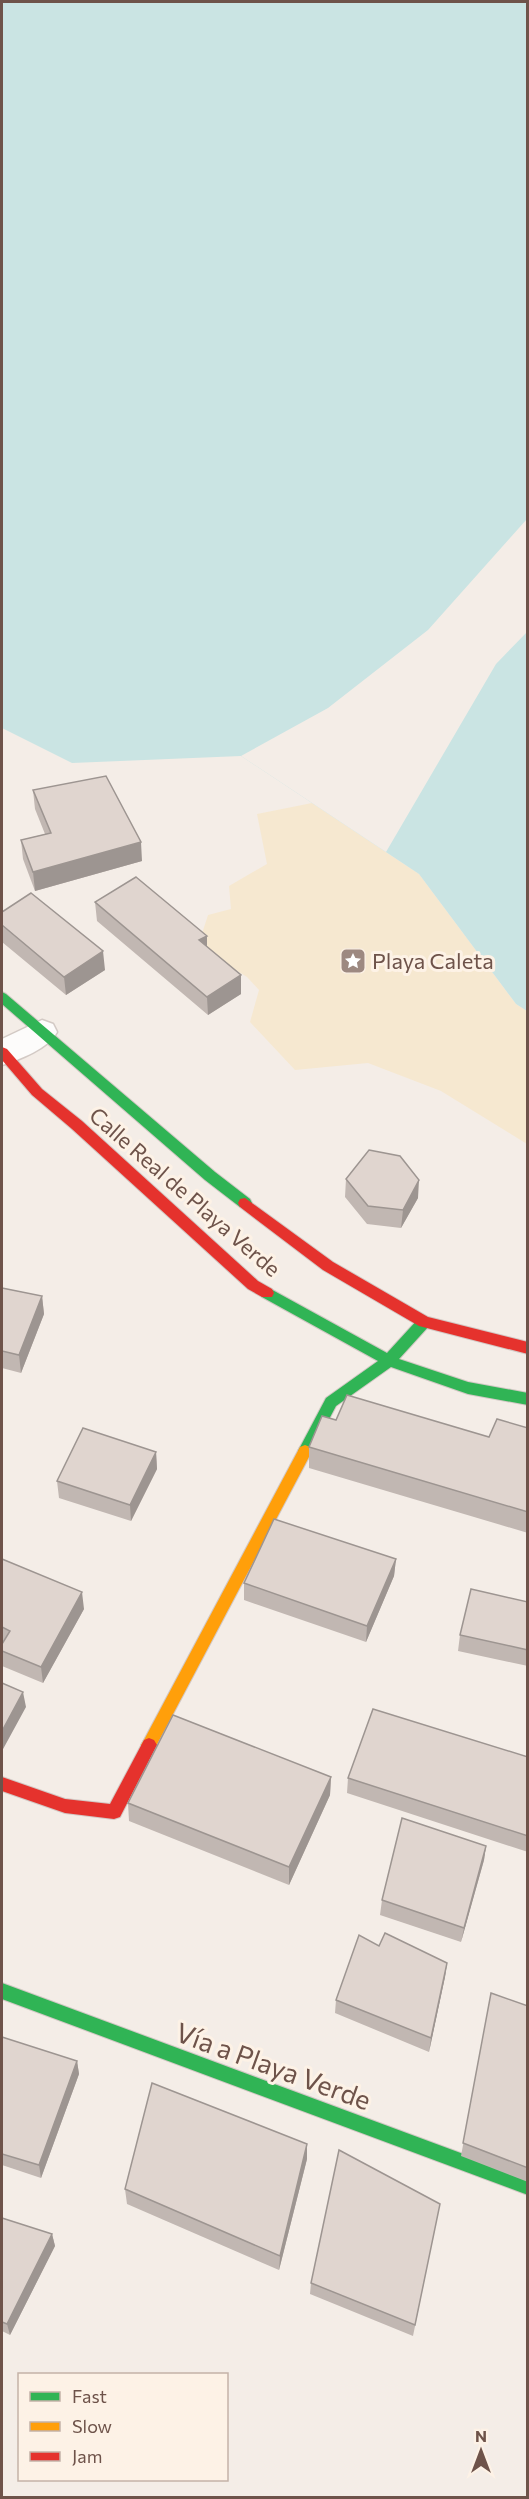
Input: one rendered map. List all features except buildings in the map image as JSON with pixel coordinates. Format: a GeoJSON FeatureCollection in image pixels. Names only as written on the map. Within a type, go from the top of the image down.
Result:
{"type":"FeatureCollection","features":[{"type":"Feature","properties":{"kind":"street","name":"Calle Real de Playa Verde"},"geometry":{"type":"LineString","coordinates":[[2,997],[210,1176],[319,1259],[424,1322],[528,1348]]}},
{"type":"Feature","properties":{"kind":"street"},"geometry":{"type":"LineString","coordinates":[[2,1052],[42,1032]]}},
{"type":"Feature","properties":{"kind":"street","name":"Calle Real de Playa Verde"},"geometry":{"type":"LineString","coordinates":[[2,1052],[37,1092],[77,1125],[253,1285],[389,1361],[468,1388],[528,1399]]}},
{"type":"Feature","properties":{"kind":"street"},"geometry":{"type":"LineString","coordinates":[[2,1784],[66,1806],[114,1812],[331,1402],[389,1361],[424,1322]]}},
{"type":"Feature","properties":{"kind":"street","name":"Vía a Playa Verde"},"geometry":{"type":"LineString","coordinates":[[2,1991],[528,2187]]}},
{"type":"Feature","properties":{"kind":"sand","name":"Playa Caleta"},"geometry":{"type":"Polygon","coordinates":[[[312,803],[419,874],[516,1004],[527,1011],[527,1144],[441,1091],[368,1063],[295,1070],[250,1022],[259,990],[247,977],[198,946],[208,915],[231,909],[229,886],[267,864],[257,814],[312,803]]]}},
{"type":"Feature","properties":{"kind":"water"},"geometry":{"type":"Polygon","coordinates":[[[2,2],[527,2],[527,1011],[516,1004],[419,874],[241,756],[72,763],[2,728],[2,2]]]}},
{"type":"Feature","properties":{"kind":"pier"},"geometry":{"type":"Polygon","coordinates":[[[527,519],[527,632],[496,664],[386,852],[241,756],[328,708],[428,630],[527,519]]]}},
{"type":"Feature","properties":{"kind":"traffic: fast"},"geometry":{"type":"LineString","coordinates":[[2,997],[210,1176],[245,1203]]}},
{"type":"Feature","properties":{"kind":"traffic: fast"},"geometry":{"type":"LineString","coordinates":[[267,1293],[389,1361],[468,1388],[528,1399]]}},
{"type":"Feature","properties":{"kind":"traffic: fast"},"geometry":{"type":"LineString","coordinates":[[305,1451],[331,1402],[389,1361],[424,1322]]}},
{"type":"Feature","properties":{"kind":"traffic: fast"},"geometry":{"type":"LineString","coordinates":[[2,1991],[528,2187]]}},
{"type":"Feature","properties":{"kind":"traffic: slow"},"geometry":{"type":"LineString","coordinates":[[149,1745],[305,1451]]}},
{"type":"Feature","properties":{"kind":"traffic: jam"},"geometry":{"type":"LineString","coordinates":[[2,1052],[37,1092],[77,1125],[253,1285],[267,1293]]}},
{"type":"Feature","properties":{"kind":"traffic: jam"},"geometry":{"type":"LineString","coordinates":[[245,1203],[328,1266],[424,1322],[528,1348]]}},
{"type":"Feature","properties":{"kind":"traffic: jam"},"geometry":{"type":"LineString","coordinates":[[2,1784],[65,1806],[114,1812],[149,1745]]}},
{"type":"Feature","properties":{"kind":"place","name":"Playa Caleta"},"geometry":{"type":"Point","coordinates":[353,961]}}]}
